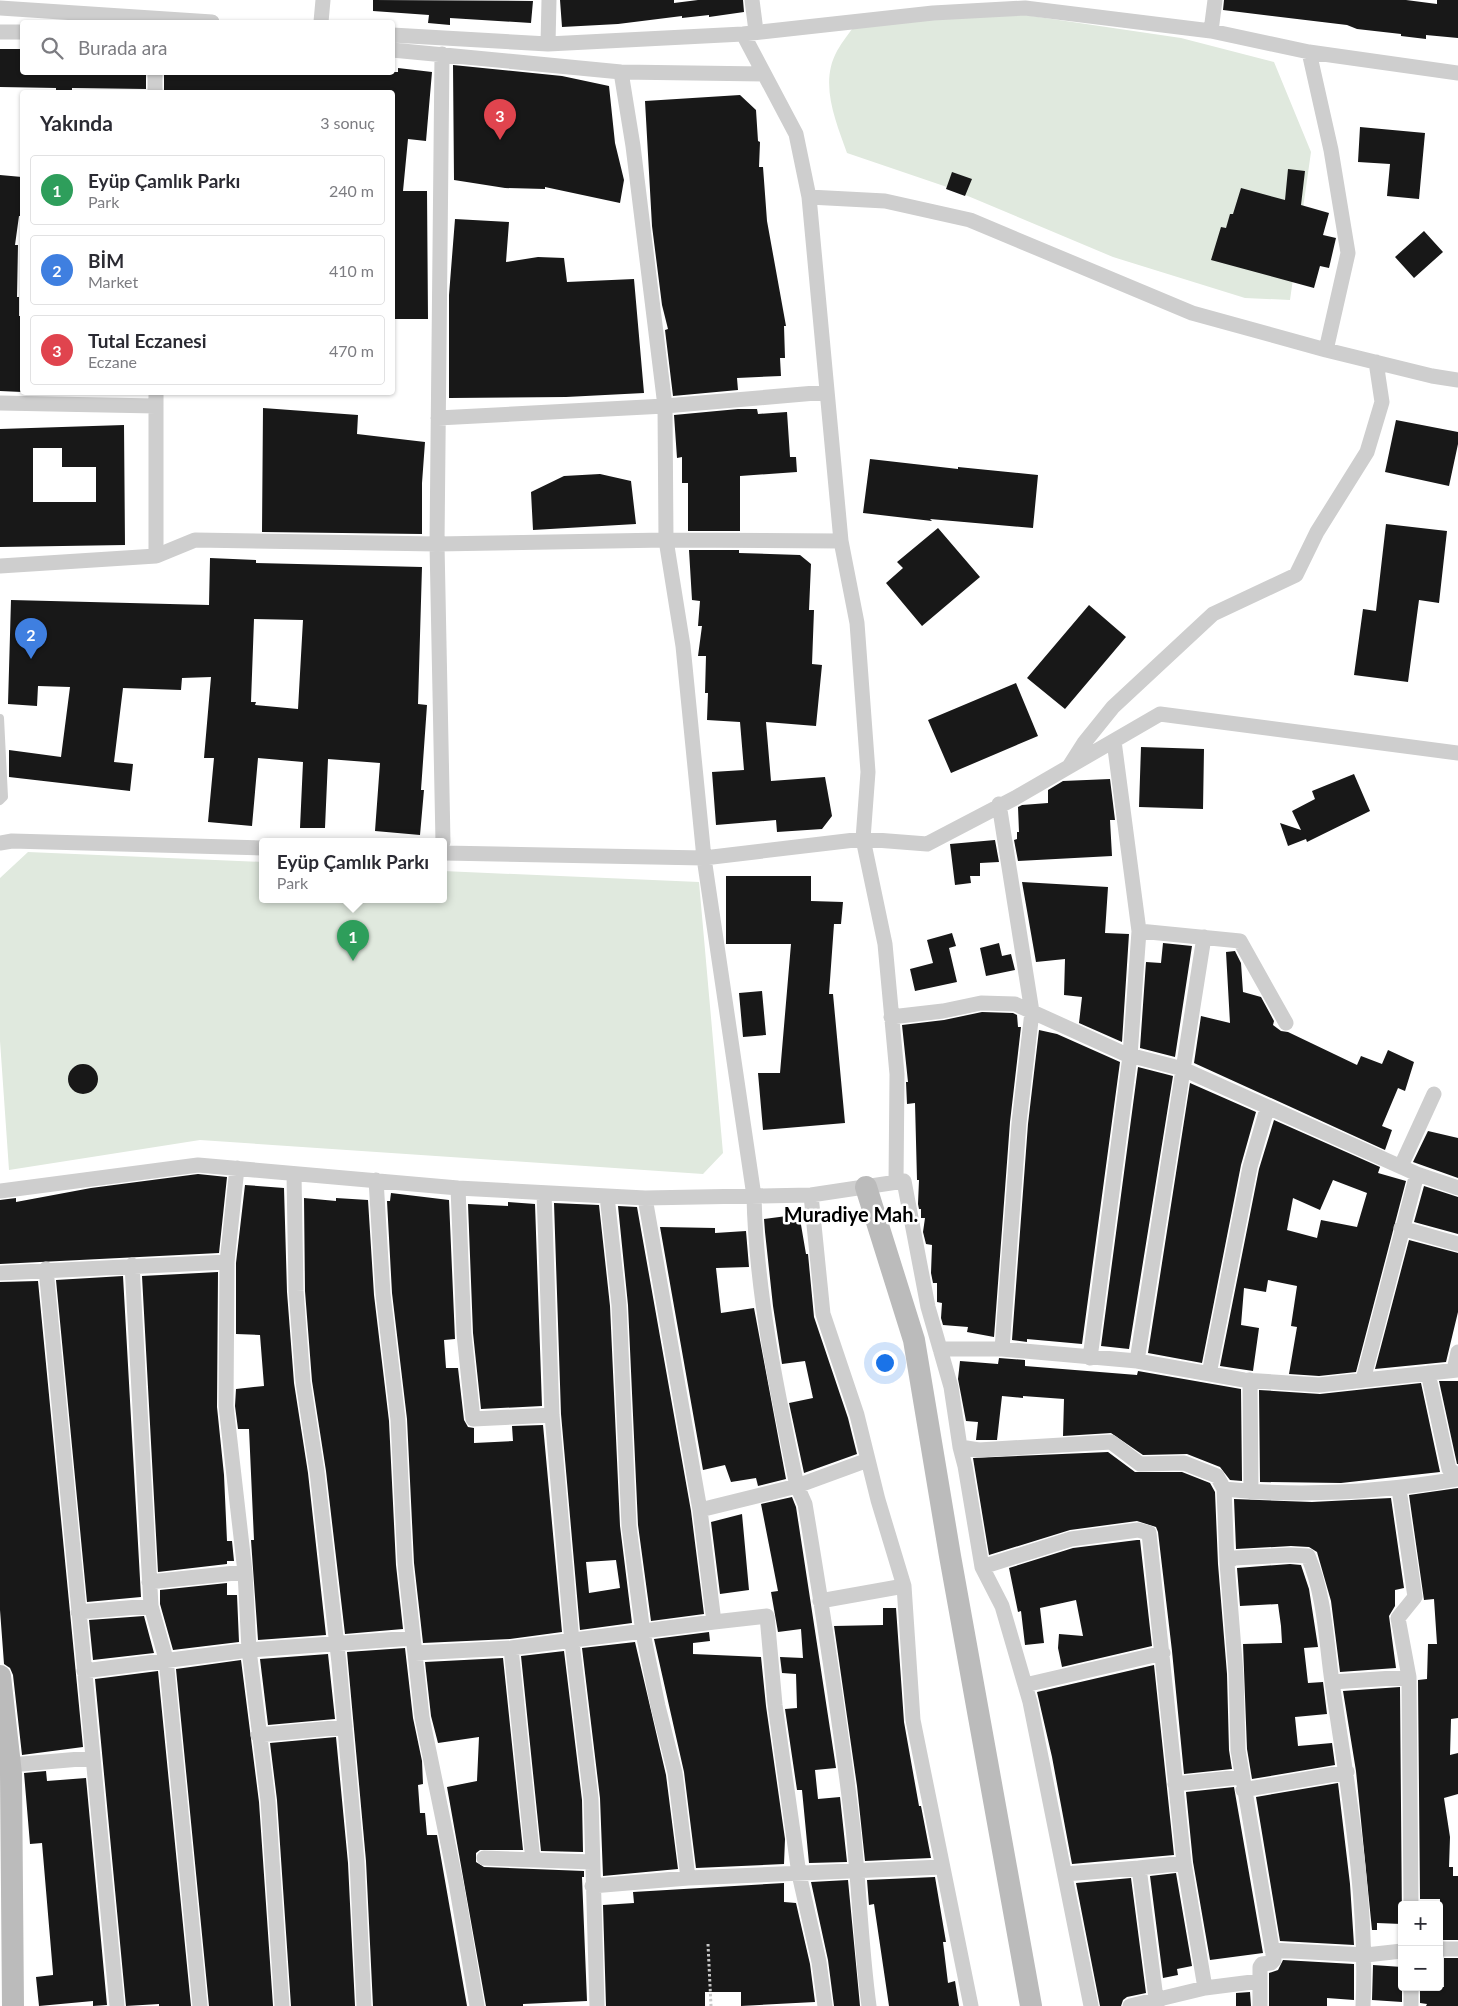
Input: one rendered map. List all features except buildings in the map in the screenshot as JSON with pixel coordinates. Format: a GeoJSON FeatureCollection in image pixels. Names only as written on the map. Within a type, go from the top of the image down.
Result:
{"type":"FeatureCollection","features":[{"type":"Feature","properties":{"kind":"street"},"geometry":{"type":"LineString","coordinates":[[321,20],[323,0]]}},
{"type":"Feature","properties":{"kind":"street"},"geometry":{"type":"LineString","coordinates":[[548,44],[549,0]]}},
{"type":"Feature","properties":{"kind":"street"},"geometry":{"type":"LineString","coordinates":[[752,0],[749,32],[764,74],[796,134],[809,197],[840,542],[858,633],[868,772],[863,839],[885,944],[897,1074],[896,1182]]}},
{"type":"Feature","properties":{"kind":"street"},"geometry":{"type":"LineString","coordinates":[[1211,30],[1215,0]]}},
{"type":"Feature","properties":{"kind":"street"},"geometry":{"type":"LineString","coordinates":[[395,34],[548,44],[749,32],[933,6],[1025,4],[1211,30],[1309,52],[1458,73]]}},
{"type":"Feature","properties":{"kind":"street"},"geometry":{"type":"LineString","coordinates":[[0,8],[182,20]]}},
{"type":"Feature","properties":{"kind":"street"},"geometry":{"type":"LineString","coordinates":[[0,32],[20,32]]}},
{"type":"Feature","properties":{"kind":"street"},"geometry":{"type":"LineString","coordinates":[[395,50],[621,72],[764,74]]}},
{"type":"Feature","properties":{"kind":"street"},"geometry":{"type":"LineString","coordinates":[[1309,52],[1331,150],[1348,253],[1326,350]]}},
{"type":"Feature","properties":{"kind":"street"},"geometry":{"type":"LineString","coordinates":[[442,54],[437,544],[443,838]]}},
{"type":"Feature","properties":{"kind":"street"},"geometry":{"type":"LineString","coordinates":[[621,72],[633,146],[665,406],[666,540],[683,646],[704,858],[754,1196],[755,1233],[767,1325],[797,1486],[805,1504],[853,1829],[855,1871],[869,2006]]}},
{"type":"Feature","properties":{"kind":"street"},"geometry":{"type":"LineString","coordinates":[[155,75],[155,90]]}},
{"type":"Feature","properties":{"kind":"street"},"geometry":{"type":"LineString","coordinates":[[809,197],[885,201],[970,220],[1192,313],[1326,350],[1458,380]]}},
{"type":"Feature","properties":{"kind":"street"},"geometry":{"type":"LineString","coordinates":[[1068,767],[1084,743],[1113,707],[1213,614],[1296,575],[1317,532],[1367,452],[1382,402],[1376,362]]}},
{"type":"Feature","properties":{"kind":"street"},"geometry":{"type":"LineString","coordinates":[[438,418],[665,406],[827,392]]}},
{"type":"Feature","properties":{"kind":"street"},"geometry":{"type":"LineString","coordinates":[[0,403],[156,399],[156,556]]}},
{"type":"Feature","properties":{"kind":"street"},"geometry":{"type":"LineString","coordinates":[[0,566],[156,556],[195,540],[437,544],[666,540],[840,542]]}},
{"type":"Feature","properties":{"kind":"street"},"geometry":{"type":"LineString","coordinates":[[447,853],[704,858],[863,839],[927,844],[999,804],[1015,798],[1160,714],[1458,753]]}},
{"type":"Feature","properties":{"kind":"street"},"geometry":{"type":"LineString","coordinates":[[1090,1358],[1130,1056],[1139,931],[1114,741]]}},
{"type":"Feature","properties":{"kind":"street"},"geometry":{"type":"LineString","coordinates":[[999,804],[1032,1012],[1018,1132],[1002,1349]]}},
{"type":"Feature","properties":{"kind":"street"},"geometry":{"type":"LineString","coordinates":[[0,843],[12,841],[259,848]]}},
{"type":"Feature","properties":{"kind":"street"},"geometry":{"type":"LineString","coordinates":[[1139,931],[1240,941],[1286,1022]]}},
{"type":"Feature","properties":{"kind":"street"},"geometry":{"type":"LineString","coordinates":[[1137,1361],[1204,937]]}},
{"type":"Feature","properties":{"kind":"street"},"geometry":{"type":"LineString","coordinates":[[891,1017],[943,1011],[981,1003],[1015,1004],[1130,1056],[1183,1069],[1267,1109],[1417,1174],[1458,1188]]}},
{"type":"Feature","properties":{"kind":"street"},"geometry":{"type":"LineString","coordinates":[[1401,1166],[1434,1094]]}},
{"type":"Feature","properties":{"kind":"street"},"geometry":{"type":"LineString","coordinates":[[1209,1374],[1250,1167],[1267,1109]]}},
{"type":"Feature","properties":{"kind":"street"},"geometry":{"type":"LineString","coordinates":[[0,1191],[198,1165],[458,1188],[645,1198],[811,1195],[904,1181],[928,1307],[951,1386],[982,1567],[1002,1606],[1043,1757],[1091,2006]]}},
{"type":"Feature","properties":{"kind":"street"},"geometry":{"type":"LineString","coordinates":[[237,1168],[227,1262],[226,1406],[245,1572],[249,1650],[258,1735],[268,1801],[282,2006]]}},
{"type":"Feature","properties":{"kind":"street"},"geometry":{"type":"LineString","coordinates":[[294,1174],[296,1291],[303,1382],[317,1472],[336,1644],[356,1862],[364,2006]]}},
{"type":"Feature","properties":{"kind":"street"},"geometry":{"type":"LineString","coordinates":[[1363,1380],[1401,1228],[1417,1174]]}},
{"type":"Feature","properties":{"kind":"street"},"geometry":{"type":"LineString","coordinates":[[376,1180],[383,1294],[398,1420],[405,1564],[422,1718],[456,1884],[477,2006]]}},
{"type":"Feature","properties":{"kind":"street"},"geometry":{"type":"LineString","coordinates":[[866,1187],[914,1340],[950,1556],[1031,2006]]}},
{"type":"Feature","properties":{"kind":"street"},"geometry":{"type":"LineString","coordinates":[[458,1188],[464,1334],[473,1419],[552,1415]]}},
{"type":"Feature","properties":{"kind":"street"},"geometry":{"type":"LineString","coordinates":[[544,1193],[552,1415],[572,1642],[592,1799],[592,1886],[597,2006]]}},
{"type":"Feature","properties":{"kind":"street"},"geometry":{"type":"LineString","coordinates":[[811,1195],[823,1314],[857,1415],[904,1586],[913,1720],[970,2006]]}},
{"type":"Feature","properties":{"kind":"street"},"geometry":{"type":"LineString","coordinates":[[607,1196],[619,1305],[629,1526],[643,1633],[658,1706],[675,1773],[688,1878]]}},
{"type":"Feature","properties":{"kind":"street"},"geometry":{"type":"LineString","coordinates":[[645,1198],[700,1510],[714,1622]]}},
{"type":"Feature","properties":{"kind":"street"},"geometry":{"type":"LineString","coordinates":[[1401,1228],[1458,1244]]}},
{"type":"Feature","properties":{"kind":"street"},"geometry":{"type":"LineString","coordinates":[[0,1273],[46,1269],[227,1262]]}},
{"type":"Feature","properties":{"kind":"street"},"geometry":{"type":"LineString","coordinates":[[132,1265],[151,1606],[166,1659],[200,2006]]}},
{"type":"Feature","properties":{"kind":"street"},"geometry":{"type":"LineString","coordinates":[[46,1269],[117,2006]]}},
{"type":"Feature","properties":{"kind":"street"},"geometry":{"type":"LineString","coordinates":[[940,1349],[1002,1349],[1137,1361],[1250,1380],[1319,1385],[1456,1370],[1458,1352]]}},
{"type":"Feature","properties":{"kind":"street"},"geometry":{"type":"LineString","coordinates":[[1428,1373],[1449,1469],[1458,1477]]}},
{"type":"Feature","properties":{"kind":"street"},"geometry":{"type":"LineString","coordinates":[[1250,1380],[1251,1492]]}},
{"type":"Feature","properties":{"kind":"street"},"geometry":{"type":"LineString","coordinates":[[960,1447],[980,1450],[1111,1442],[1140,1464],[1184,1463],[1217,1476],[1224,1489],[1227,1563],[1233,1612],[1238,1750],[1242,1783],[1274,1960],[1271,1963],[1262,1964],[1260,2006]]}},
{"type":"Feature","properties":{"kind":"street"},"geometry":{"type":"LineString","coordinates":[[700,1510],[797,1486],[868,1460]]}},
{"type":"Feature","properties":{"kind":"street"},"geometry":{"type":"LineString","coordinates":[[1224,1489],[1251,1492],[1399,1489],[1458,1477]]}},
{"type":"Feature","properties":{"kind":"street"},"geometry":{"type":"LineString","coordinates":[[1399,1489],[1415,1597],[1398,1618],[1408,1677],[1411,1901]]}},
{"type":"Feature","properties":{"kind":"street"},"geometry":{"type":"LineString","coordinates":[[982,1567],[1071,1539],[1138,1530],[1149,1533],[1184,1863],[1205,1988]]}},
{"type":"Feature","properties":{"kind":"street"},"geometry":{"type":"LineString","coordinates":[[1227,1563],[1234,1558],[1308,1556],[1319,1595],[1358,1850],[1366,1955],[1363,2006]]}},
{"type":"Feature","properties":{"kind":"street"},"geometry":{"type":"LineString","coordinates":[[149,1582],[245,1572]]}},
{"type":"Feature","properties":{"kind":"street"},"geometry":{"type":"LineString","coordinates":[[820,1601],[904,1586]]}},
{"type":"Feature","properties":{"kind":"street"},"geometry":{"type":"LineString","coordinates":[[78,1612],[151,1606]]}},
{"type":"Feature","properties":{"kind":"street"},"geometry":{"type":"LineString","coordinates":[[84,1671],[166,1659],[249,1650],[336,1644],[511,1648],[572,1642],[768,1616],[775,1705],[799,1874],[819,1962],[825,2006]]}},
{"type":"Feature","properties":{"kind":"street"},"geometry":{"type":"LineString","coordinates":[[511,1648],[532,1860]]}},
{"type":"Feature","properties":{"kind":"street"},"geometry":{"type":"LineString","coordinates":[[1025,1685],[1163,1653]]}},
{"type":"Feature","properties":{"kind":"street"},"geometry":{"type":"LineString","coordinates":[[0,1676],[10,1765],[14,2006]]}},
{"type":"Feature","properties":{"kind":"street"},"geometry":{"type":"LineString","coordinates":[[1332,1682],[1408,1677]]}},
{"type":"Feature","properties":{"kind":"street"},"geometry":{"type":"LineString","coordinates":[[258,1735],[344,1727]]}},
{"type":"Feature","properties":{"kind":"street"},"geometry":{"type":"LineString","coordinates":[[10,1765],[92,1758]]}},
{"type":"Feature","properties":{"kind":"street"},"geometry":{"type":"LineString","coordinates":[[1175,1784],[1242,1783],[1347,1772]]}},
{"type":"Feature","properties":{"kind":"street"},"geometry":{"type":"LineString","coordinates":[[484,1858],[592,1862]]}},
{"type":"Feature","properties":{"kind":"street"},"geometry":{"type":"LineString","coordinates":[[1065,1874],[1184,1863]]}},
{"type":"Feature","properties":{"kind":"street"},"geometry":{"type":"LineString","coordinates":[[592,1886],[688,1878],[942,1867]]}},
{"type":"Feature","properties":{"kind":"street"},"geometry":{"type":"LineString","coordinates":[[1139,1868],[1157,2003]]}},
{"type":"Feature","properties":{"kind":"street"},"geometry":{"type":"LineString","coordinates":[[1443,1949],[1458,1949]]}},
{"type":"Feature","properties":{"kind":"street"},"geometry":{"type":"LineString","coordinates":[[1272,1950],[1366,1955],[1398,1951]]}},
{"type":"Feature","properties":{"kind":"street"},"geometry":{"type":"LineString","coordinates":[[1130,2006],[1157,2003],[1205,1988],[1260,1981]]}},
{"type":"Feature","properties":{"kind":"street"},"geometry":{"type":"LineString","coordinates":[[1411,1991],[1411,2006]]}},
{"type":"Feature","properties":{"kind":"lane"},"geometry":{"type":"LineString","coordinates":[[0,718],[4,797],[0,801]]}},
{"type":"Feature","properties":{"kind":"path"},"geometry":{"type":"LineString","coordinates":[[708,1944],[711,2006]]}},
{"type":"Feature","properties":{"kind":"shaded area"},"geometry":{"type":"Polygon","coordinates":[[[1018,14],[1181,38],[1274,62],[1311,152],[1290,300],[1245,298],[1113,257],[944,186],[847,153],[834,115],[829,89],[829,76],[837,51],[855,25],[1018,14]]]}},
{"type":"Feature","properties":{"kind":"shaded area"},"geometry":{"type":"Polygon","coordinates":[[[28,852],[259,862],[259,903],[447,903],[447,871],[699,882],[723,1153],[703,1174],[200,1140],[9,1170],[0,1041],[0,878],[28,852]]]}},
{"type":"Feature","properties":{"kind":"place","name":"Tutal Eczanesi"},"geometry":{"type":"Point","coordinates":[500,140]}},
{"type":"Feature","properties":{"kind":"place","name":"BİM"},"geometry":{"type":"Point","coordinates":[31,659]}},
{"type":"Feature","properties":{"kind":"place","name":"Eyüp Çamlık Parkı"},"geometry":{"type":"Point","coordinates":[353,961]}},
{"type":"Feature","properties":{"kind":"district","name":"Muradiye Mah."},"geometry":{"type":"Point","coordinates":[851,1214]}}]}
